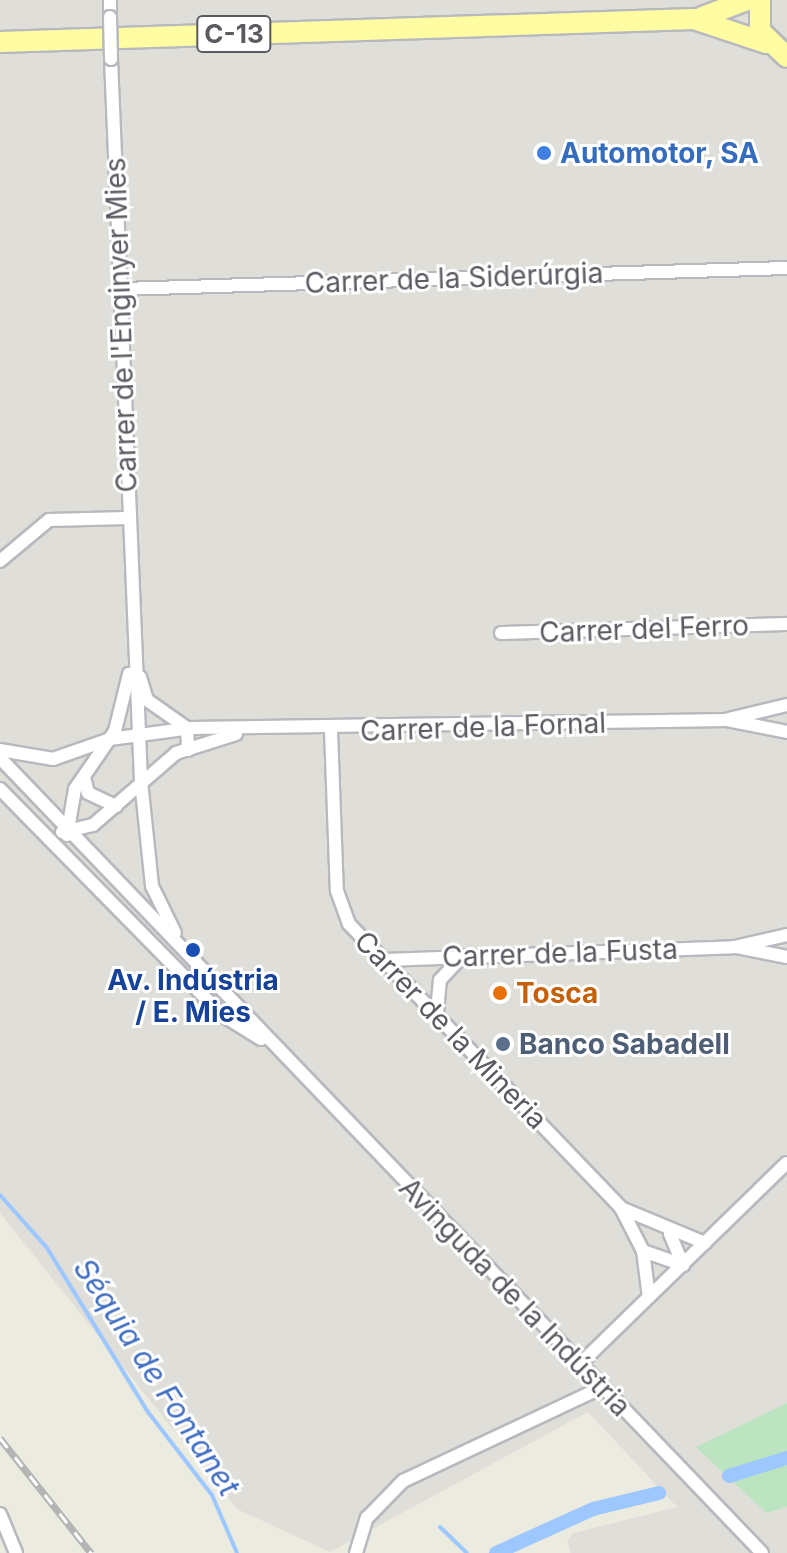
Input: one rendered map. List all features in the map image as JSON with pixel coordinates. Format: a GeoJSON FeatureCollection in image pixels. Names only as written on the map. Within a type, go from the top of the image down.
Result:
{"type":"FeatureCollection","features":[{"type":"Feature","properties":{"kind":"main road","name":"C-13"},"geometry":{"type":"LineString","coordinates":[[0,42],[694,19],[747,0]]}},
{"type":"Feature","properties":{"kind":"main road","name":"C-13"},"geometry":{"type":"LineString","coordinates":[[760,0],[780,57]]}},
{"type":"Feature","properties":{"kind":"main road","name":"C-13"},"geometry":{"type":"LineString","coordinates":[[694,19],[780,57]]}},
{"type":"Feature","properties":{"kind":"street","name":"Carrer de l'Enginyer Mies"},"geometry":{"type":"LineString","coordinates":[[110,0],[122,289],[127,518],[141,781],[152,886],[179,942]]}},
{"type":"Feature","properties":{"kind":"street","name":"Carrer de la Siderúrgia"},"geometry":{"type":"LineString","coordinates":[[122,289],[787,268]]}},
{"type":"Feature","properties":{"kind":"street"},"geometry":{"type":"LineString","coordinates":[[0,561],[49,520],[127,518]]}},
{"type":"Feature","properties":{"kind":"street","name":"Carrer del Ferro"},"geometry":{"type":"LineString","coordinates":[[501,633],[787,624]]}},
{"type":"Feature","properties":{"kind":"street","name":"Carrer de l'Enginyer Mies"},"geometry":{"type":"LineString","coordinates":[[72,862],[67,811],[84,777],[110,739],[124,708],[133,651]]}},
{"type":"Feature","properties":{"kind":"street"},"geometry":{"type":"LineString","coordinates":[[133,651],[147,700],[187,728],[188,750]]}},
{"type":"Feature","properties":{"kind":"street","name":"Carrer de la Fornal"},"geometry":{"type":"LineString","coordinates":[[727,720],[787,702]]}},
{"type":"Feature","properties":{"kind":"street"},"geometry":{"type":"LineString","coordinates":[[770,705],[771,730]]}},
{"type":"Feature","properties":{"kind":"street","name":"Carrer de la Fornal"},"geometry":{"type":"LineString","coordinates":[[0,750],[53,759],[110,739],[187,728],[239,732],[331,731],[727,720],[787,735]]}},
{"type":"Feature","properties":{"kind":"street","name":"Carrer de la Mineria"},"geometry":{"type":"LineString","coordinates":[[331,731],[341,908],[385,960],[621,1208],[643,1251],[649,1297]]}},
{"type":"Feature","properties":{"kind":"street","name":"Carrer de la Fornal"},"geometry":{"type":"LineString","coordinates":[[67,833],[93,825],[141,781],[188,750],[239,732]]}},
{"type":"Feature","properties":{"kind":"street","name":"Avinguda de la Indústria"},"geometry":{"type":"LineString","coordinates":[[0,758],[67,833],[179,942],[267,1043],[581,1363],[762,1553]]}},
{"type":"Feature","properties":{"kind":"street"},"geometry":{"type":"LineString","coordinates":[[84,777],[88,793],[116,806]]}},
{"type":"Feature","properties":{"kind":"street","name":"Avinguda de la Indústria"},"geometry":{"type":"LineString","coordinates":[[0,789],[222,1015],[267,1043]]}},
{"type":"Feature","properties":{"kind":"street"},"geometry":{"type":"LineString","coordinates":[[39,829],[67,833]]}},
{"type":"Feature","properties":{"kind":"street","name":"Carrer de la Fusta"},"geometry":{"type":"LineString","coordinates":[[385,960],[734,947],[784,933],[784,958],[734,947]]}},
{"type":"Feature","properties":{"kind":"street"},"geometry":{"type":"LineString","coordinates":[[437,1013],[440,980],[462,956]]}},
{"type":"Feature","properties":{"kind":"street"},"geometry":{"type":"LineString","coordinates":[[581,1363],[787,1163]]}},
{"type":"Feature","properties":{"kind":"street","name":"Carrer de la Mineria"},"geometry":{"type":"LineString","coordinates":[[621,1208],[670,1234],[705,1243]]}},
{"type":"Feature","properties":{"kind":"street"},"geometry":{"type":"LineString","coordinates":[[670,1234],[683,1265]]}},
{"type":"Feature","properties":{"kind":"street"},"geometry":{"type":"LineString","coordinates":[[643,1251],[683,1265]]}},
{"type":"Feature","properties":{"kind":"street"},"geometry":{"type":"LineString","coordinates":[[356,1553],[367,1518],[403,1481],[603,1387]]}},
{"type":"Feature","properties":{"kind":"street"},"geometry":{"type":"LineString","coordinates":[[0,1514],[16,1553]]}},
{"type":"Feature","properties":{"kind":"shaded area"},"geometry":{"type":"Polygon","coordinates":[[[0,0],[787,0],[787,1403],[697,1447],[766,1513],[787,1507],[787,1553],[571,1553],[567,1540],[574,1533],[677,1507],[588,1412],[330,1552],[237,1509],[0,1213],[0,0]]]}},
{"type":"Feature","properties":{"kind":"green space"},"geometry":{"type":"Polygon","coordinates":[[[787,1403],[787,1507],[766,1513],[696,1447],[787,1403]]]}},
{"type":"Feature","properties":{"kind":"waterway","name":"Séquia de Fontanet"},"geometry":{"type":"LineString","coordinates":[[0,1195],[47,1248],[148,1412],[212,1495],[237,1553]]}},
{"type":"Feature","properties":{"kind":"waterway"},"geometry":{"type":"LineString","coordinates":[[729,1476],[787,1458]]}},
{"type":"Feature","properties":{"kind":"waterway"},"geometry":{"type":"LineString","coordinates":[[496,1553],[593,1509],[659,1493]]}},
{"type":"Feature","properties":{"kind":"waterway","name":"Séquia de Fontanet"},"geometry":{"type":"LineString","coordinates":[[440,1527],[467,1553]]}},
{"type":"Feature","properties":{"kind":"railway"},"geometry":{"type":"LineString","coordinates":[[0,1438],[91,1553]]}},
{"type":"Feature","properties":{"kind":"place","name":"Automotor, SA"},"geometry":{"type":"Point","coordinates":[544,153]}},
{"type":"Feature","properties":{"kind":"place","name":"Av. Indústria / E. Mies"},"geometry":{"type":"Point","coordinates":[193,950]}},
{"type":"Feature","properties":{"kind":"place","name":"Tosca"},"geometry":{"type":"Point","coordinates":[500,993]}},
{"type":"Feature","properties":{"kind":"place","name":"Banco Sabadell"},"geometry":{"type":"Point","coordinates":[503,1044]}}]}
